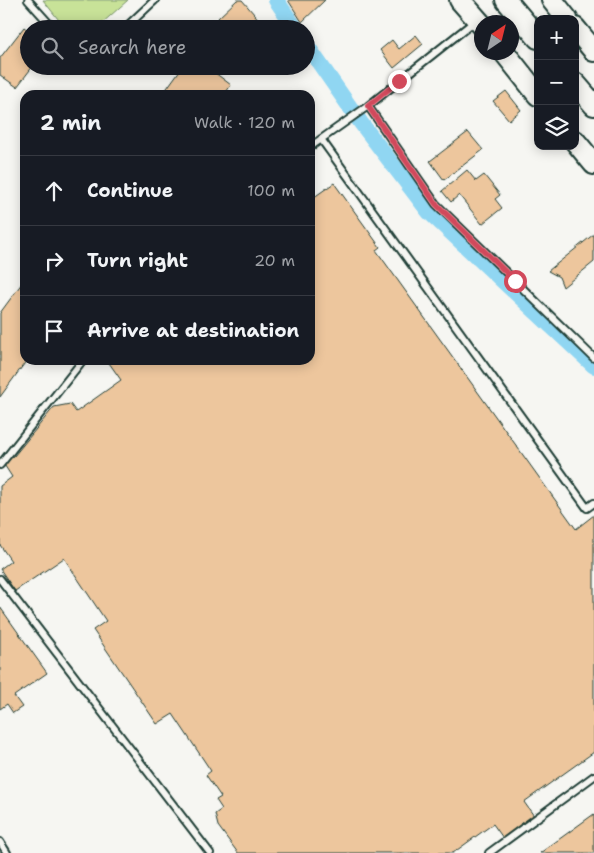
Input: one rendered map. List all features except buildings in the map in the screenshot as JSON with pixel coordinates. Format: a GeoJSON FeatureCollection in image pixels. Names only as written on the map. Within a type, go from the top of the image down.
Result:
{"type":"FeatureCollection","features":[{"type":"Feature","properties":{"kind":"main road"},"geometry":{"type":"LineString","coordinates":[[460,0],[474,16]]}},
{"type":"Feature","properties":{"kind":"main road"},"geometry":{"type":"LineString","coordinates":[[506,0],[534,33]]}},
{"type":"Feature","properties":{"kind":"main road"},"geometry":{"type":"LineString","coordinates":[[552,0],[565,15]]}},
{"type":"Feature","properties":{"kind":"main road"},"geometry":{"type":"LineString","coordinates":[[579,33],[594,51]]}},
{"type":"Feature","properties":{"kind":"main road"},"geometry":{"type":"LineString","coordinates":[[510,60],[534,89]]}},
{"type":"Feature","properties":{"kind":"main road"},"geometry":{"type":"LineString","coordinates":[[579,88],[594,105]]}},
{"type":"Feature","properties":{"kind":"main road"},"geometry":{"type":"LineString","coordinates":[[579,146],[594,164]]}},
{"type":"Feature","properties":{"kind":"lane"},"geometry":{"type":"LineString","coordinates":[[28,0],[46,20]]}},
{"type":"Feature","properties":{"kind":"lane"},"geometry":{"type":"LineString","coordinates":[[133,20],[154,0]]}},
{"type":"Feature","properties":{"kind":"lane"},"geometry":{"type":"LineString","coordinates":[[315,143],[474,26]]}},
{"type":"Feature","properties":{"kind":"lane"},"geometry":{"type":"LineString","coordinates":[[368,106],[436,204],[594,358]]}},
{"type":"Feature","properties":{"kind":"lane"},"geometry":{"type":"LineString","coordinates":[[321,139],[586,508],[594,503]]}},
{"type":"Feature","properties":{"kind":"lane"},"geometry":{"type":"LineString","coordinates":[[0,465],[79,365]]}},
{"type":"Feature","properties":{"kind":"lane"},"geometry":{"type":"LineString","coordinates":[[0,579],[210,853]]}},
{"type":"Feature","properties":{"kind":"lane"},"geometry":{"type":"LineString","coordinates":[[489,853],[594,776]]}},
{"type":"Feature","properties":{"kind":"lane"},"geometry":{"type":"LineString","coordinates":[[0,842],[7,853]]}},
{"type":"Feature","properties":{"kind":"green space"},"geometry":{"type":"Polygon","coordinates":[[[43,0],[128,0],[106,20],[59,20],[43,0]]]}},
{"type":"Feature","properties":{"kind":"waterway"},"geometry":{"type":"LineString","coordinates":[[276,0],[290,20]]}},
{"type":"Feature","properties":{"kind":"waterway"},"geometry":{"type":"LineString","coordinates":[[315,57],[361,123],[429,212],[594,366]]}},
{"type":"Feature","properties":{"kind":"route"},"geometry":{"type":"LineString","coordinates":[[399,81],[368,106],[436,204],[515,281]]}}]}
